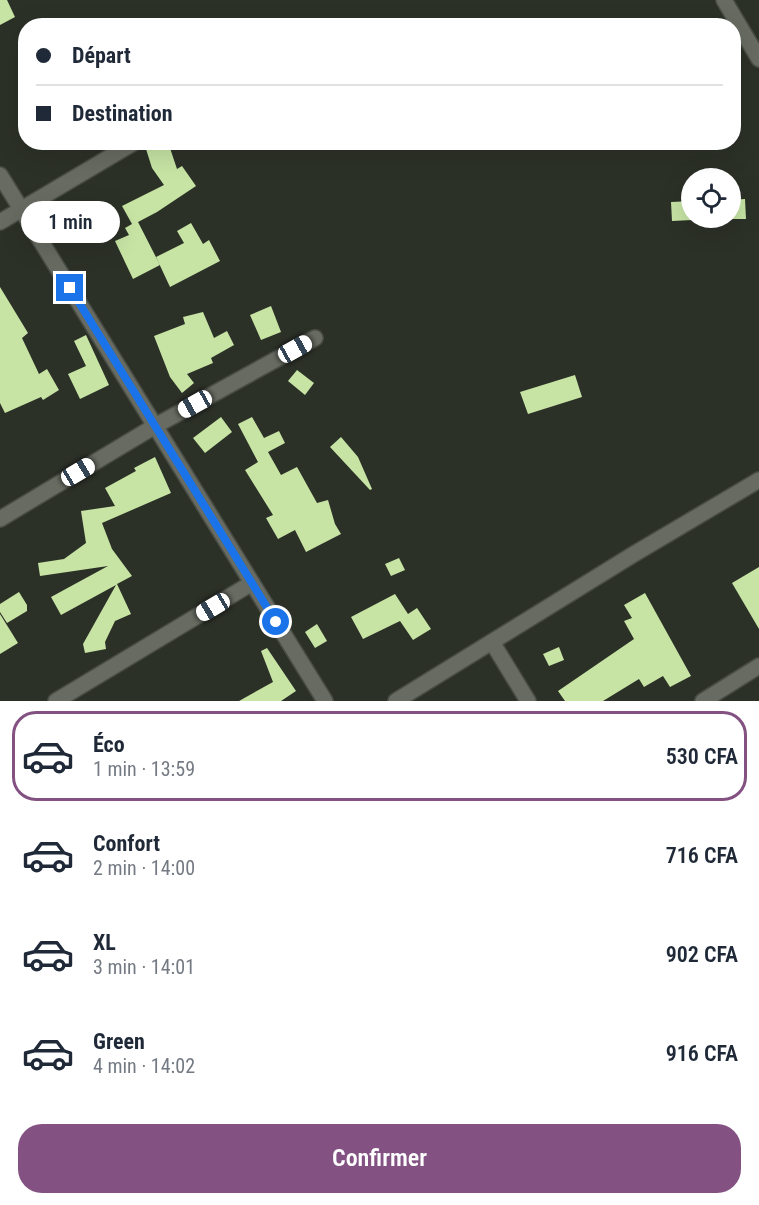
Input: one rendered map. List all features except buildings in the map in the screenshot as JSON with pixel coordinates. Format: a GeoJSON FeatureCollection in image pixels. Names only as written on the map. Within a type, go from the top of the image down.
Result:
{"type":"FeatureCollection","features":[{"type":"Feature","properties":{"kind":"street"},"geometry":{"type":"LineString","coordinates":[[724,0],[735,18]]}},
{"type":"Feature","properties":{"kind":"street"},"geometry":{"type":"LineString","coordinates":[[741,29],[759,59]]}},
{"type":"Feature","properties":{"kind":"street"},"geometry":{"type":"LineString","coordinates":[[0,222],[122,150]]}},
{"type":"Feature","properties":{"kind":"street"},"geometry":{"type":"LineString","coordinates":[[0,175],[325,701]]}},
{"type":"Feature","properties":{"kind":"street"},"geometry":{"type":"LineString","coordinates":[[0,518],[155,426],[315,338]]}},
{"type":"Feature","properties":{"kind":"street"},"geometry":{"type":"LineString","coordinates":[[396,701],[759,480]]}},
{"type":"Feature","properties":{"kind":"street"},"geometry":{"type":"LineString","coordinates":[[56,701],[252,583]]}},
{"type":"Feature","properties":{"kind":"street"},"geometry":{"type":"LineString","coordinates":[[492,642],[528,701]]}},
{"type":"Feature","properties":{"kind":"street"},"geometry":{"type":"LineString","coordinates":[[703,701],[759,666]]}},
{"type":"Feature","properties":{"kind":"route"},"geometry":{"type":"LineString","coordinates":[[70,288],[276,622]]}}]}
